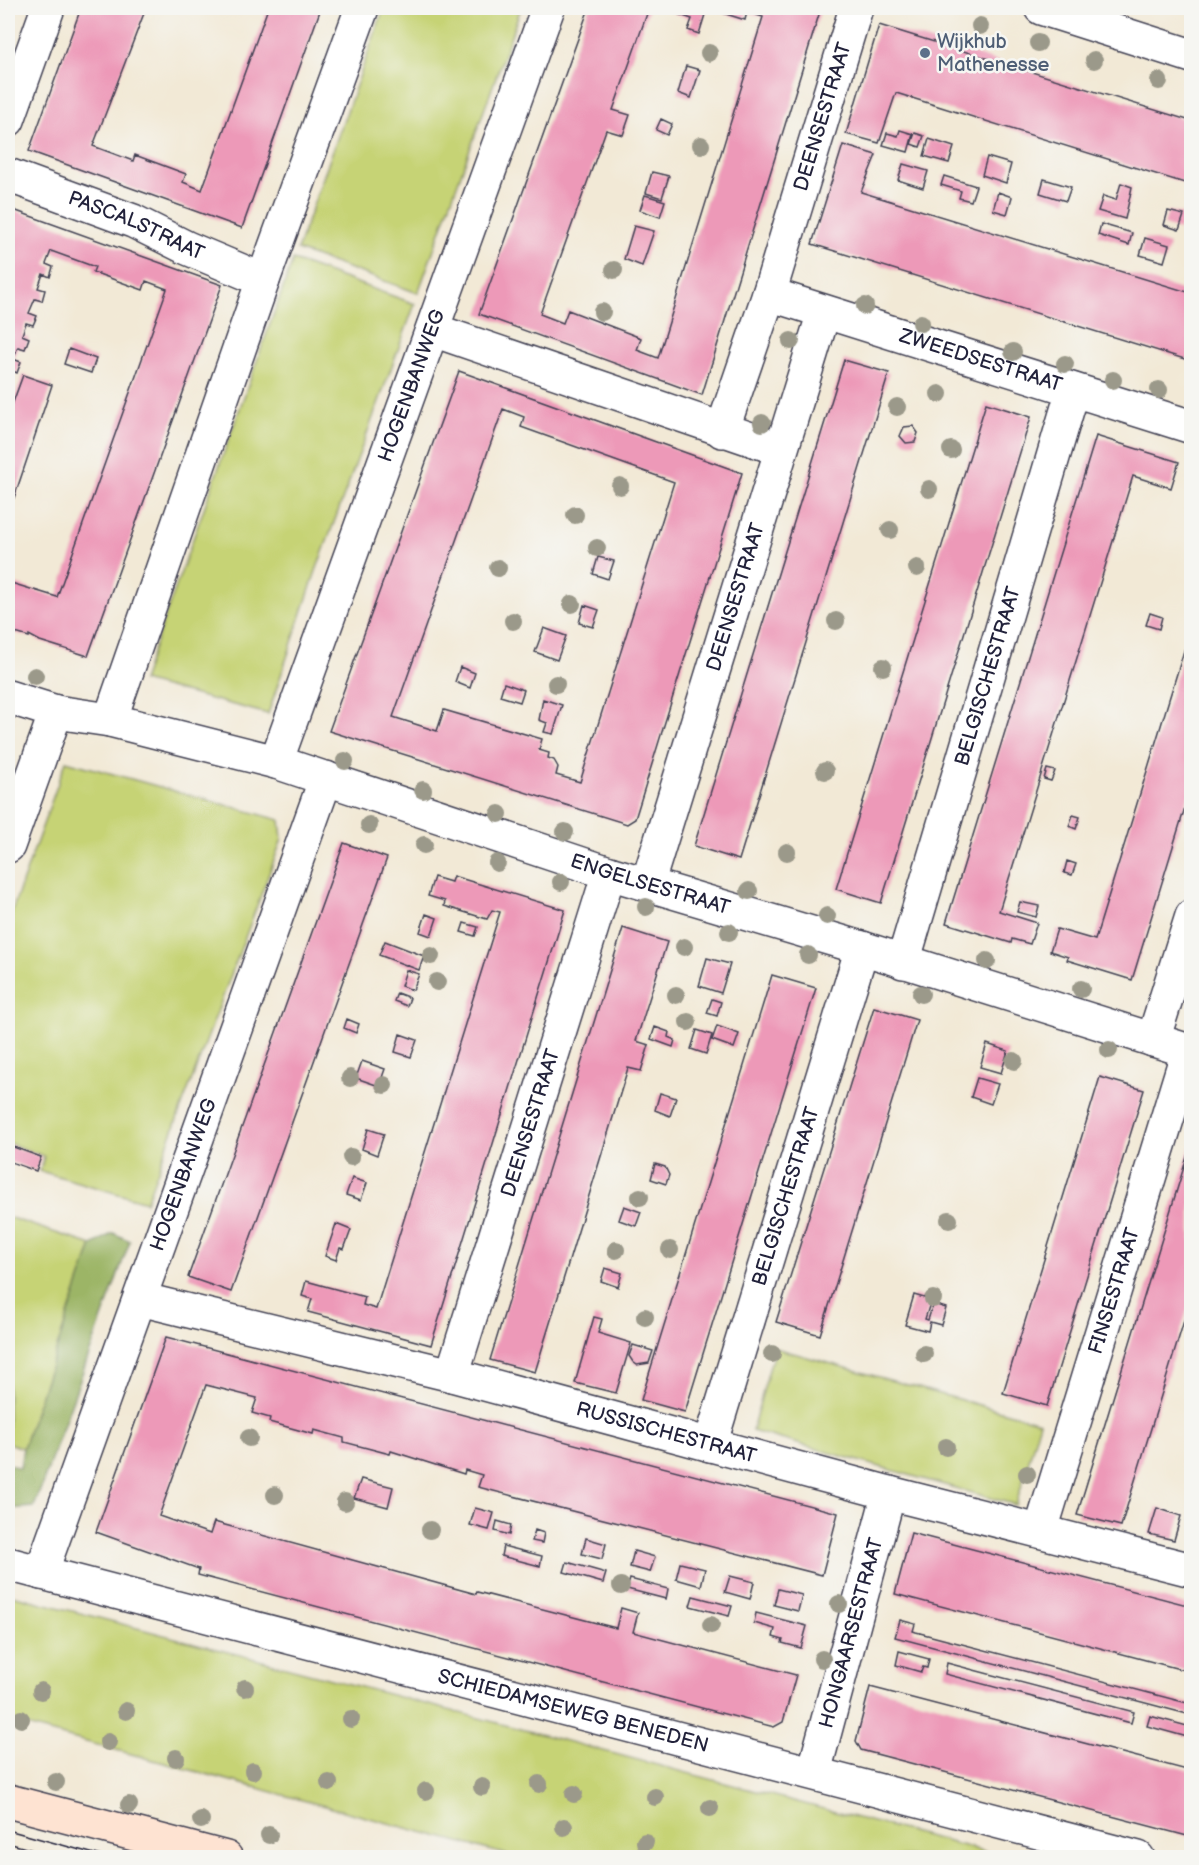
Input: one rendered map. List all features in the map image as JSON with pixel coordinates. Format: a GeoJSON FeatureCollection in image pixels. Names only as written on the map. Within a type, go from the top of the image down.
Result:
{"type":"FeatureCollection","features":[{"type":"Feature","properties":{"kind":"main road"},"geometry":{"type":"LineString","coordinates":[[8,1801],[226,1857]]}},
{"type":"Feature","properties":{"kind":"street"},"geometry":{"type":"LineString","coordinates":[[8,120],[48,8]]}},
{"type":"Feature","properties":{"kind":"street"},"geometry":{"type":"LineString","coordinates":[[110,720],[262,280],[362,8]]}},
{"type":"Feature","properties":{"kind":"street","name":"HOGENBANWEG"},"geometry":{"type":"LineString","coordinates":[[276,762],[548,8]]}},
{"type":"Feature","properties":{"kind":"street","name":"DEENSESTRAAT"},"geometry":{"type":"LineString","coordinates":[[722,431],[769,294],[856,8]]}},
{"type":"Feature","properties":{"kind":"street"},"geometry":{"type":"LineString","coordinates":[[1041,8],[1191,56]]}},
{"type":"Feature","properties":{"kind":"street","name":"PASCALSTRAAT"},"geometry":{"type":"LineString","coordinates":[[8,175],[133,221],[186,248],[262,280]]}},
{"type":"Feature","properties":{"kind":"street","name":"ZWEEDSESTRAAT"},"geometry":{"type":"LineString","coordinates":[[769,294],[1191,427]]}},
{"type":"Feature","properties":{"kind":"street","name":"DEENSESTRAAT"},"geometry":{"type":"LineString","coordinates":[[648,882],[824,312]]}},
{"type":"Feature","properties":{"kind":"street"},"geometry":{"type":"LineString","coordinates":[[433,330],[780,449]]}},
{"type":"Feature","properties":{"kind":"street","name":"BELGISCHESTRAAT"},"geometry":{"type":"LineString","coordinates":[[903,962],[1073,390]]}},
{"type":"Feature","properties":{"kind":"street","name":"ENGELSESTRAAT"},"geometry":{"type":"LineString","coordinates":[[8,697],[56,712],[110,720],[276,762],[609,873],[648,882],[1190,1051]]}},
{"type":"Feature","properties":{"kind":"street"},"geometry":{"type":"LineString","coordinates":[[8,846],[56,712]]}},
{"type":"Feature","properties":{"kind":"street","name":"HOGENBANWEG"},"geometry":{"type":"LineString","coordinates":[[41,1573],[327,778]]}},
{"type":"Feature","properties":{"kind":"street","name":"DEENSESTRAAT"},"geometry":{"type":"LineString","coordinates":[[452,1375],[609,873]]}},
{"type":"Feature","properties":{"kind":"street"},"geometry":{"type":"LineString","coordinates":[[1153,1040],[1191,915]]}},
{"type":"Feature","properties":{"kind":"street","name":"BELGISCHESTRAAT"},"geometry":{"type":"LineString","coordinates":[[710,1445],[862,948]]}},
{"type":"Feature","properties":{"kind":"street","name":"FINSESTRAAT"},"geometry":{"type":"LineString","coordinates":[[1041,1530],[1190,1051]]}},
{"type":"Feature","properties":{"kind":"street","name":"RUSSISCHESTRAAT"},"geometry":{"type":"LineString","coordinates":[[140,1299],[452,1375],[889,1493],[1191,1570]]}},
{"type":"Feature","properties":{"kind":"street","name":"HONGAARSESTRAAT"},"geometry":{"type":"LineString","coordinates":[[814,1772],[889,1493]]}},
{"type":"Feature","properties":{"kind":"street","name":"SCHIEDAMSEWEG BENEDEN"},"geometry":{"type":"LineString","coordinates":[[8,1564],[1138,1857]]}},
{"type":"Feature","properties":{"kind":"green space"},"geometry":{"type":"Polygon","coordinates":[[[384,8],[521,8],[418,293],[297,250],[384,8]]]}},
{"type":"Feature","properties":{"kind":"green space"},"geometry":{"type":"Polygon","coordinates":[[[293,260],[415,304],[316,571],[268,714],[142,681],[293,260]]]}},
{"type":"Feature","properties":{"kind":"green space"},"geometry":{"type":"Polygon","coordinates":[[[66,761],[280,820],[282,839],[146,1202],[40,1171],[44,1156],[8,1143],[8,922],[66,761]]]}},
{"type":"Feature","properties":{"kind":"green space"},"geometry":{"type":"Polygon","coordinates":[[[8,1217],[92,1245],[23,1448],[8,1443],[8,1217]]]}},
{"type":"Feature","properties":{"kind":"green space"},"geometry":{"type":"Polygon","coordinates":[[[113,1233],[130,1241],[34,1507],[8,1509],[8,1464],[20,1468],[23,1448],[92,1245],[113,1233]]]}},
{"type":"Feature","properties":{"kind":"green space"},"geometry":{"type":"Polygon","coordinates":[[[775,1348],[1040,1422],[1016,1505],[752,1431],[775,1348]]]}},
{"type":"Feature","properties":{"kind":"green space"},"geometry":{"type":"Polygon","coordinates":[[[8,1594],[1006,1857],[519,1858],[8,1721],[8,1594]]]}},
{"type":"Feature","properties":{"kind":"building"},"geometry":{"type":"Polygon","coordinates":[[[8,8],[15,8],[8,29],[8,8]]]}},
{"type":"Feature","properties":{"kind":"building"},"geometry":{"type":"Polygon","coordinates":[[[81,8],[146,8],[93,146],[133,161],[135,155],[186,174],[183,182],[202,190],[268,8],[321,8],[242,228],[29,151],[81,8]]]}},
{"type":"Feature","properties":{"kind":"building"},"geometry":{"type":"Polygon","coordinates":[[[589,8],[649,8],[613,110],[630,115],[623,135],[606,130],[540,314],[563,323],[568,310],[641,338],[637,350],[658,358],[763,17],[747,12],[745,20],[707,8],[821,8],[702,395],[479,314],[589,8]]]}},
{"type":"Feature","properties":{"kind":"building"},"geometry":{"type":"Polygon","coordinates":[[[660,8],[707,8],[699,34],[688,30],[692,19],[660,8]]]}},
{"type":"Feature","properties":{"kind":"building"},"geometry":{"type":"Polygon","coordinates":[[[879,25],[1191,121],[1191,185],[896,93],[879,143],[846,134],[879,25]]]}},
{"type":"Feature","properties":{"kind":"building"},"geometry":{"type":"Polygon","coordinates":[[[686,66],[700,70],[691,98],[678,93],[686,66]]]}},
{"type":"Feature","properties":{"kind":"building"},"geometry":{"type":"Polygon","coordinates":[[[661,119],[672,124],[667,135],[656,130],[661,119]]]}},
{"type":"Feature","properties":{"kind":"building"},"geometry":{"type":"Polygon","coordinates":[[[900,130],[913,134],[908,152],[883,145],[887,133],[898,136],[900,130]]]}},
{"type":"Feature","properties":{"kind":"building"},"geometry":{"type":"Polygon","coordinates":[[[915,133],[924,136],[920,147],[911,144],[915,133]]]}},
{"type":"Feature","properties":{"kind":"building"},"geometry":{"type":"Polygon","coordinates":[[[929,139],[954,147],[949,163],[924,156],[929,139]]]}},
{"type":"Feature","properties":{"kind":"building"},"geometry":{"type":"Polygon","coordinates":[[[843,145],[876,155],[861,192],[1191,293],[1191,361],[812,244],[843,145]]]}},
{"type":"Feature","properties":{"kind":"building"},"geometry":{"type":"Polygon","coordinates":[[[987,157],[1011,164],[1006,183],[982,175],[987,157]]]}},
{"type":"Feature","properties":{"kind":"building"},"geometry":{"type":"Polygon","coordinates":[[[903,164],[928,171],[923,188],[898,180],[903,164]]]}},
{"type":"Feature","properties":{"kind":"building"},"geometry":{"type":"Polygon","coordinates":[[[652,172],[669,176],[662,198],[646,193],[652,172]]]}},
{"type":"Feature","properties":{"kind":"building"},"geometry":{"type":"Polygon","coordinates":[[[944,176],[976,186],[971,201],[959,198],[961,191],[941,185],[944,176]]]}},
{"type":"Feature","properties":{"kind":"building"},"geometry":{"type":"Polygon","coordinates":[[[1044,179],[1071,187],[1066,201],[1040,193],[1044,179]]]}},
{"type":"Feature","properties":{"kind":"building"},"geometry":{"type":"Polygon","coordinates":[[[1121,183],[1132,187],[1125,219],[1098,211],[1103,196],[1116,200],[1121,183]]]}},
{"type":"Feature","properties":{"kind":"building"},"geometry":{"type":"Polygon","coordinates":[[[998,192],[1012,197],[1007,214],[993,210],[998,192]]]}},
{"type":"Feature","properties":{"kind":"building"},"geometry":{"type":"Polygon","coordinates":[[[645,195],[665,201],[660,217],[640,210],[645,195]]]}},
{"type":"Feature","properties":{"kind":"building"},"geometry":{"type":"Polygon","coordinates":[[[8,208],[222,285],[88,656],[40,641],[29,635],[29,637],[8,631],[8,582],[57,597],[167,289],[146,281],[143,290],[93,272],[95,267],[51,251],[46,264],[53,267],[50,277],[43,274],[38,288],[45,290],[42,301],[35,299],[29,313],[37,316],[33,325],[26,323],[22,335],[29,338],[25,349],[18,347],[13,359],[21,362],[17,373],[8,369],[8,208]]]}},
{"type":"Feature","properties":{"kind":"building"},"geometry":{"type":"Polygon","coordinates":[[[1168,211],[1184,215],[1179,230],[1164,225],[1168,211]]]}},
{"type":"Feature","properties":{"kind":"building"},"geometry":{"type":"Polygon","coordinates":[[[1101,224],[1132,233],[1129,245],[1098,235],[1101,224]]]}},
{"type":"Feature","properties":{"kind":"building"},"geometry":{"type":"Polygon","coordinates":[[[634,226],[654,231],[642,266],[624,259],[634,226]]]}},
{"type":"Feature","properties":{"kind":"building"},"geometry":{"type":"Polygon","coordinates":[[[1145,238],[1169,245],[1164,262],[1140,255],[1145,238]]]}},
{"type":"Feature","properties":{"kind":"building"},"geometry":{"type":"Polygon","coordinates":[[[69,349],[96,359],[91,373],[64,364],[69,349]]]}},
{"type":"Feature","properties":{"kind":"building"},"geometry":{"type":"Polygon","coordinates":[[[844,360],[889,373],[739,860],[694,846],[844,360]]]}},
{"type":"Feature","properties":{"kind":"building"},"geometry":{"type":"Polygon","coordinates":[[[459,371],[742,473],[635,819],[627,824],[329,731],[459,371]],[[503,409],[393,717],[437,731],[444,710],[542,739],[539,750],[549,753],[548,758],[554,760],[558,767],[556,775],[580,782],[674,482],[521,427],[524,417],[503,409]]]}},
{"type":"Feature","properties":{"kind":"building"},"geometry":{"type":"Polygon","coordinates":[[[23,375],[52,385],[14,498],[8,496],[8,416],[23,375]]]}},
{"type":"Feature","properties":{"kind":"building"},"geometry":{"type":"Polygon","coordinates":[[[986,403],[1031,417],[881,903],[836,889],[986,403]]]}},
{"type":"Feature","properties":{"kind":"building"},"geometry":{"type":"Polygon","coordinates":[[[913,426],[918,433],[915,442],[906,443],[900,436],[904,427],[913,426]]]}},
{"type":"Feature","properties":{"kind":"building"},"geometry":{"type":"Polygon","coordinates":[[[1096,436],[1179,462],[1171,488],[1133,476],[999,911],[1037,923],[1030,944],[1012,939],[1011,943],[946,923],[1096,436]]]}},
{"type":"Feature","properties":{"kind":"building"},"geometry":{"type":"Polygon","coordinates":[[[598,557],[614,561],[608,579],[593,574],[598,557]]]}},
{"type":"Feature","properties":{"kind":"building"},"geometry":{"type":"Polygon","coordinates":[[[584,605],[599,610],[593,627],[579,623],[584,605]]]}},
{"type":"Feature","properties":{"kind":"building"},"geometry":{"type":"Polygon","coordinates":[[[1150,613],[1162,617],[1159,629],[1146,625],[1150,613]]]}},
{"type":"Feature","properties":{"kind":"building"},"geometry":{"type":"Polygon","coordinates":[[[544,628],[566,636],[557,660],[535,652],[544,628]]]}},
{"type":"Feature","properties":{"kind":"building"},"geometry":{"type":"Polygon","coordinates":[[[1191,628],[1191,788],[1132,980],[1067,960],[1068,957],[1050,951],[1057,929],[1095,940],[1191,628]]]}},
{"type":"Feature","properties":{"kind":"building"},"geometry":{"type":"Polygon","coordinates":[[[460,667],[475,673],[470,688],[455,682],[460,667]]]}},
{"type":"Feature","properties":{"kind":"building"},"geometry":{"type":"Polygon","coordinates":[[[504,683],[524,690],[520,702],[500,696],[504,683]]]}},
{"type":"Feature","properties":{"kind":"building"},"geometry":{"type":"Polygon","coordinates":[[[543,699],[562,705],[553,734],[544,732],[547,723],[539,720],[543,699]]]}},
{"type":"Feature","properties":{"kind":"building"},"geometry":{"type":"Polygon","coordinates":[[[1047,769],[1055,771],[1051,781],[1044,779],[1047,769]]]}},
{"type":"Feature","properties":{"kind":"building"},"geometry":{"type":"Polygon","coordinates":[[[1073,815],[1080,817],[1076,829],[1069,826],[1073,815]]]}},
{"type":"Feature","properties":{"kind":"building"},"geometry":{"type":"Polygon","coordinates":[[[344,843],[387,858],[231,1292],[188,1277],[344,843]]]}},
{"type":"Feature","properties":{"kind":"building"},"geometry":{"type":"Polygon","coordinates":[[[1067,861],[1076,864],[1072,875],[1064,873],[1067,861]]]}},
{"type":"Feature","properties":{"kind":"building"},"geometry":{"type":"Polygon","coordinates":[[[453,876],[565,910],[431,1345],[308,1312],[312,1299],[302,1296],[306,1281],[365,1297],[363,1305],[376,1309],[500,912],[492,910],[487,919],[444,906],[445,901],[428,896],[434,877],[451,882],[453,876]]]}},
{"type":"Feature","properties":{"kind":"building"},"geometry":{"type":"Polygon","coordinates":[[[1020,902],[1039,906],[1036,917],[1017,912],[1020,902]]]}},
{"type":"Feature","properties":{"kind":"building"},"geometry":{"type":"Polygon","coordinates":[[[426,914],[437,918],[431,936],[420,932],[426,914]]]}},
{"type":"Feature","properties":{"kind":"building"},"geometry":{"type":"Polygon","coordinates":[[[464,923],[478,927],[475,936],[461,932],[464,923]]]}},
{"type":"Feature","properties":{"kind":"building"},"geometry":{"type":"Polygon","coordinates":[[[623,928],[667,942],[636,1041],[649,1045],[641,1071],[628,1068],[535,1372],[490,1360],[623,928]]]}},
{"type":"Feature","properties":{"kind":"building"},"geometry":{"type":"Polygon","coordinates":[[[385,941],[424,956],[419,970],[379,955],[385,941]]]}},
{"type":"Feature","properties":{"kind":"building"},"geometry":{"type":"Polygon","coordinates":[[[707,958],[730,964],[721,993],[699,986],[707,958]]]}},
{"type":"Feature","properties":{"kind":"building"},"geometry":{"type":"Polygon","coordinates":[[[406,970],[419,974],[413,990],[401,986],[406,970]]]}},
{"type":"Feature","properties":{"kind":"building"},"geometry":{"type":"Polygon","coordinates":[[[772,975],[816,988],[685,1412],[641,1400],[772,975]]]}},
{"type":"Feature","properties":{"kind":"building"},"geometry":{"type":"Polygon","coordinates":[[[397,993],[410,998],[407,1006],[394,1001],[397,993]]]}},
{"type":"Feature","properties":{"kind":"building"},"geometry":{"type":"Polygon","coordinates":[[[712,999],[721,1002],[717,1016],[707,1013],[712,999]]]}},
{"type":"Feature","properties":{"kind":"building"},"geometry":{"type":"Polygon","coordinates":[[[874,1007],[917,1020],[820,1335],[776,1322],[874,1007]]]}},
{"type":"Feature","properties":{"kind":"building"},"geometry":{"type":"Polygon","coordinates":[[[347,1019],[359,1024],[356,1033],[344,1028],[347,1019]]]}},
{"type":"Feature","properties":{"kind":"building"},"geometry":{"type":"Polygon","coordinates":[[[717,1026],[739,1034],[734,1048],[712,1040],[717,1026]]]}},
{"type":"Feature","properties":{"kind":"building"},"geometry":{"type":"Polygon","coordinates":[[[655,1027],[669,1032],[668,1037],[675,1040],[673,1047],[651,1039],[655,1027]]]}},
{"type":"Feature","properties":{"kind":"building"},"geometry":{"type":"Polygon","coordinates":[[[697,1030],[712,1035],[706,1054],[691,1049],[697,1030]]]}},
{"type":"Feature","properties":{"kind":"building"},"geometry":{"type":"Polygon","coordinates":[[[400,1034],[417,1040],[411,1057],[395,1052],[400,1034]]]}},
{"type":"Feature","properties":{"kind":"building"},"geometry":{"type":"Polygon","coordinates":[[[987,1044],[1008,1051],[1001,1073],[980,1067],[987,1044]]]}},
{"type":"Feature","properties":{"kind":"building"},"geometry":{"type":"Polygon","coordinates":[[[362,1061],[385,1069],[379,1086],[356,1078],[362,1061]]]}},
{"type":"Feature","properties":{"kind":"building"},"geometry":{"type":"Polygon","coordinates":[[[1100,1077],[1144,1090],[1047,1406],[1003,1393],[1100,1077]]]}},
{"type":"Feature","properties":{"kind":"building"},"geometry":{"type":"Polygon","coordinates":[[[977,1078],[998,1084],[991,1104],[971,1097],[977,1078]]]}},
{"type":"Feature","properties":{"kind":"building"},"geometry":{"type":"Polygon","coordinates":[[[660,1093],[676,1098],[670,1116],[655,1110],[660,1093]]]}},
{"type":"Feature","properties":{"kind":"building"},"geometry":{"type":"Polygon","coordinates":[[[368,1129],[384,1134],[377,1155],[362,1149],[368,1129]]]}},
{"type":"Feature","properties":{"kind":"building"},"geometry":{"type":"Polygon","coordinates":[[[1191,1144],[1191,1298],[1121,1526],[1077,1515],[1191,1144]]]}},
{"type":"Feature","properties":{"kind":"building"},"geometry":{"type":"Polygon","coordinates":[[[8,1145],[41,1157],[36,1171],[8,1161],[8,1145]]]}},
{"type":"Feature","properties":{"kind":"building"},"geometry":{"type":"Polygon","coordinates":[[[655,1164],[665,1167],[669,1175],[666,1184],[651,1179],[655,1164]]]}},
{"type":"Feature","properties":{"kind":"building"},"geometry":{"type":"Polygon","coordinates":[[[352,1178],[367,1183],[361,1200],[346,1195],[352,1178]]]}},
{"type":"Feature","properties":{"kind":"building"},"geometry":{"type":"Polygon","coordinates":[[[624,1206],[641,1212],[636,1226],[619,1220],[624,1206]]]}},
{"type":"Feature","properties":{"kind":"building"},"geometry":{"type":"Polygon","coordinates":[[[336,1224],[351,1230],[344,1249],[340,1248],[336,1260],[325,1256],[336,1224]]]}},
{"type":"Feature","properties":{"kind":"building"},"geometry":{"type":"Polygon","coordinates":[[[605,1268],[622,1273],[618,1287],[601,1281],[605,1268]]]}},
{"type":"Feature","properties":{"kind":"building"},"geometry":{"type":"Polygon","coordinates":[[[914,1295],[931,1300],[925,1319],[928,1320],[933,1304],[946,1308],[941,1325],[930,1322],[928,1331],[905,1325],[914,1295]]]}},
{"type":"Feature","properties":{"kind":"building"},"geometry":{"type":"Polygon","coordinates":[[[594,1317],[602,1319],[598,1333],[631,1343],[616,1393],[575,1383],[594,1317]]]}},
{"type":"Feature","properties":{"kind":"building"},"geometry":{"type":"Polygon","coordinates":[[[166,1337],[838,1513],[822,1575],[478,1487],[482,1475],[465,1470],[464,1474],[391,1451],[390,1454],[344,1442],[344,1438],[314,1430],[313,1434],[269,1422],[270,1418],[252,1413],[257,1398],[206,1385],[159,1516],[210,1534],[214,1522],[476,1594],[477,1592],[616,1628],[621,1608],[638,1613],[633,1632],[796,1675],[783,1722],[774,1727],[198,1575],[199,1569],[96,1532],[166,1337]]]}},
{"type":"Feature","properties":{"kind":"building"},"geometry":{"type":"Polygon","coordinates":[[[633,1345],[653,1351],[649,1363],[637,1365],[633,1362],[629,1356],[633,1345]]]}},
{"type":"Feature","properties":{"kind":"building"},"geometry":{"type":"Polygon","coordinates":[[[361,1479],[393,1487],[388,1507],[354,1498],[361,1479]]]}},
{"type":"Feature","properties":{"kind":"building"},"geometry":{"type":"Polygon","coordinates":[[[475,1508],[494,1513],[489,1530],[470,1525],[475,1508]]]}},
{"type":"Feature","properties":{"kind":"building"},"geometry":{"type":"Polygon","coordinates":[[[1157,1508],[1181,1516],[1174,1540],[1149,1534],[1157,1508]]]}},
{"type":"Feature","properties":{"kind":"building"},"geometry":{"type":"Polygon","coordinates":[[[497,1521],[511,1525],[509,1535],[495,1531],[497,1521]]]}},
{"type":"Feature","properties":{"kind":"building"},"geometry":{"type":"Polygon","coordinates":[[[535,1530],[544,1533],[542,1543],[532,1541],[535,1530]]]}},
{"type":"Feature","properties":{"kind":"building"},"geometry":{"type":"Polygon","coordinates":[[[911,1533],[1191,1606],[1191,1672],[895,1594],[911,1533]]]}},
{"type":"Feature","properties":{"kind":"building"},"geometry":{"type":"Polygon","coordinates":[[[586,1538],[606,1544],[602,1559],[582,1554],[586,1538]]]}},
{"type":"Feature","properties":{"kind":"building"},"geometry":{"type":"Polygon","coordinates":[[[503,1546],[542,1556],[540,1566],[501,1556],[503,1546]]]}},
{"type":"Feature","properties":{"kind":"building"},"geometry":{"type":"Polygon","coordinates":[[[634,1551],[655,1557],[650,1572],[630,1567],[634,1551]]]}},
{"type":"Feature","properties":{"kind":"building"},"geometry":{"type":"Polygon","coordinates":[[[567,1562],[606,1573],[603,1583],[564,1572],[567,1562]]]}},
{"type":"Feature","properties":{"kind":"building"},"geometry":{"type":"Polygon","coordinates":[[[680,1563],[705,1569],[701,1586],[676,1579],[680,1563]]]}},
{"type":"Feature","properties":{"kind":"building"},"geometry":{"type":"Polygon","coordinates":[[[730,1576],[754,1582],[750,1599],[725,1592],[730,1576]]]}},
{"type":"Feature","properties":{"kind":"building"},"geometry":{"type":"Polygon","coordinates":[[[630,1579],[668,1589],[666,1599],[627,1589],[630,1579]]]}},
{"type":"Feature","properties":{"kind":"building"},"geometry":{"type":"Polygon","coordinates":[[[778,1589],[802,1595],[798,1611],[774,1605],[778,1589]]]}},
{"type":"Feature","properties":{"kind":"building"},"geometry":{"type":"Polygon","coordinates":[[[693,1596],[732,1606],[729,1616],[690,1606],[693,1596]]]}},
{"type":"Feature","properties":{"kind":"building"},"geometry":{"type":"Polygon","coordinates":[[[756,1613],[807,1626],[801,1648],[782,1643],[783,1640],[773,1637],[775,1629],[754,1623],[756,1613]]]}},
{"type":"Feature","properties":{"kind":"building"},"geometry":{"type":"Polygon","coordinates":[[[900,1620],[915,1624],[913,1631],[916,1632],[1191,1704],[1191,1715],[895,1637],[900,1620]]]}},
{"type":"Feature","properties":{"kind":"building"},"geometry":{"type":"Polygon","coordinates":[[[899,1651],[929,1659],[927,1668],[923,1667],[921,1672],[896,1665],[899,1651]]]}},
{"type":"Feature","properties":{"kind":"building"},"geometry":{"type":"Polygon","coordinates":[[[947,1663],[1134,1712],[1131,1723],[945,1674],[947,1663]]]}},
{"type":"Feature","properties":{"kind":"building"},"geometry":{"type":"Polygon","coordinates":[[[870,1687],[1191,1771],[1191,1837],[861,1750],[856,1741],[870,1687]]]}},
{"type":"Feature","properties":{"kind":"building"},"geometry":{"type":"Polygon","coordinates":[[[1150,1716],[1191,1727],[1191,1738],[1147,1726],[1150,1716]]]}},
{"type":"Feature","properties":{"kind":"tram line"},"geometry":{"type":"LineString","coordinates":[[8,1830],[109,1858]]}},
{"type":"Feature","properties":{"kind":"tram line"},"geometry":{"type":"LineString","coordinates":[[8,1843],[61,1858]]}},
{"type":"Feature","properties":{"kind":"place","name":"Wijkhub Mathenesse"},"geometry":{"type":"Point","coordinates":[925,53]}}]}
